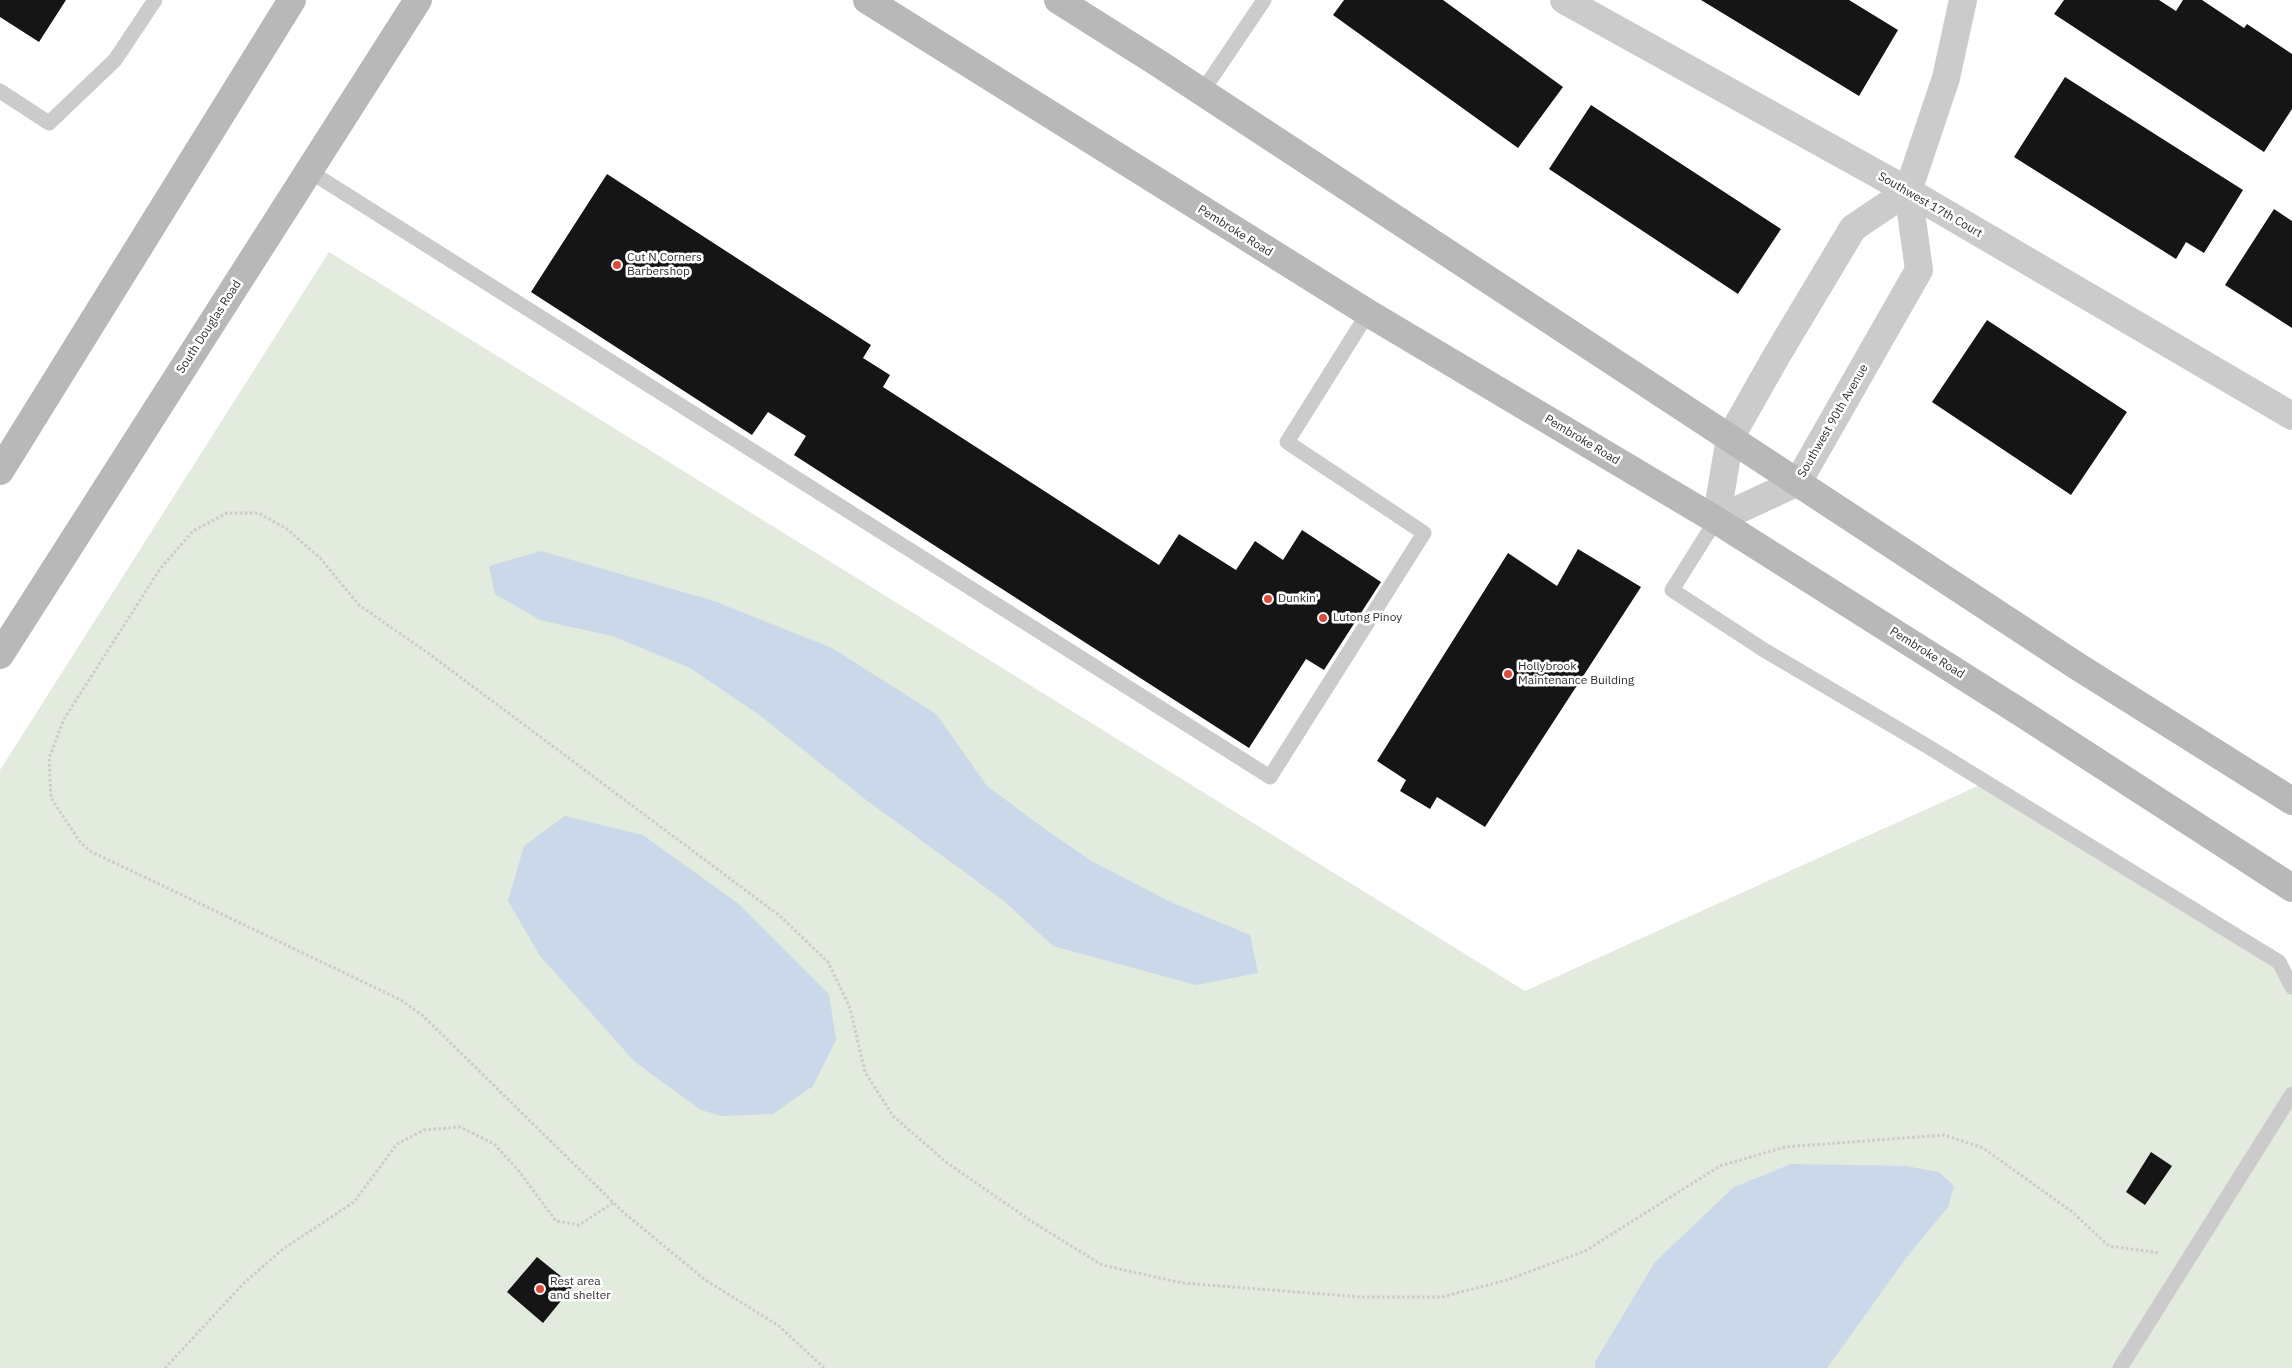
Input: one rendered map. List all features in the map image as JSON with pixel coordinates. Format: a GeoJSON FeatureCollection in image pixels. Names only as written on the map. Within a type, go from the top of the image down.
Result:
{"type":"FeatureCollection","features":[{"type":"Feature","properties":{"kind":"main road"},"geometry":{"type":"LineString","coordinates":[[0,471],[292,0]]}},
{"type":"Feature","properties":{"kind":"main road","name":"South Douglas Road"},"geometry":{"type":"LineString","coordinates":[[0,654],[418,0]]}},
{"type":"Feature","properties":{"kind":"main road","name":"Pembroke Road"},"geometry":{"type":"LineString","coordinates":[[867,0],[1368,313],[1716,520],[2024,714],[2292,888]]}},
{"type":"Feature","properties":{"kind":"main road"},"geometry":{"type":"LineString","coordinates":[[1058,0],[1202,92],[2078,666],[2292,801]]}},
{"type":"Feature","properties":{"kind":"street","name":"Southwest 17th Court"},"geometry":{"type":"LineString","coordinates":[[1564,0],[1908,191],[2292,416]]}},
{"type":"Feature","properties":{"kind":"street","name":"Southwest 90th Avenue"},"geometry":{"type":"LineString","coordinates":[[1716,520],[1798,482],[1919,270],[1908,191],[1946,78],[1962,0]]}},
{"type":"Feature","properties":{"kind":"street"},"geometry":{"type":"LineString","coordinates":[[1716,520],[1730,438],[1852,228],[1908,191]]}},
{"type":"Feature","properties":{"kind":"lane"},"geometry":{"type":"LineString","coordinates":[[0,91],[49,122],[115,60],[155,0]]}},
{"type":"Feature","properties":{"kind":"lane"},"geometry":{"type":"LineString","coordinates":[[1202,92],[1264,0]]}},
{"type":"Feature","properties":{"kind":"lane"},"geometry":{"type":"LineString","coordinates":[[309,171],[1270,777],[1424,533],[1286,442],[1368,313]]}},
{"type":"Feature","properties":{"kind":"lane"},"geometry":{"type":"LineString","coordinates":[[1716,520],[1672,590],[1764,650],[1927,746],[2279,962],[2292,987]]}},
{"type":"Feature","properties":{"kind":"lane"},"geometry":{"type":"LineString","coordinates":[[2120,1368],[2292,1094]]}},
{"type":"Feature","properties":{"kind":"path"},"geometry":{"type":"LineString","coordinates":[[824,1368],[779,1326],[704,1279],[614,1203],[422,1015],[401,1000],[90,851],[80,842],[51,798],[49,758],[64,719],[160,569],[193,531],[227,513],[258,512],[287,529],[320,558],[359,605],[428,653],[780,916],[828,962],[850,1008],[864,1072],[893,1116],[946,1162],[1032,1221],[1102,1265],[1182,1283],[1361,1297],[1442,1297],[1507,1280],[1585,1251],[1720,1166],[1785,1147],[1944,1135],[1983,1148],[2071,1211],[2109,1246],[2190,1257]]}},
{"type":"Feature","properties":{"kind":"path"},"geometry":{"type":"LineString","coordinates":[[165,1368],[244,1283],[283,1249],[354,1202],[397,1144],[424,1130],[460,1127],[494,1144],[518,1170],[556,1221],[578,1225],[614,1203]]}},
{"type":"Feature","properties":{"kind":"shaded area"},"geometry":{"type":"Polygon","coordinates":[[[329,252],[1525,991],[1982,784],[2292,978],[2292,1368],[0,1368],[0,770],[329,252]]]}},
{"type":"Feature","properties":{"kind":"water"},"geometry":{"type":"Polygon","coordinates":[[[541,551],[714,601],[832,648],[936,714],[987,786],[1042,827],[1093,862],[1173,903],[1250,935],[1258,973],[1196,985],[1053,946],[1004,901],[865,799],[758,714],[690,668],[612,636],[540,620],[495,594],[489,566],[541,551]]]}},
{"type":"Feature","properties":{"kind":"water"},"geometry":{"type":"Polygon","coordinates":[[[565,816],[643,835],[740,905],[829,994],[836,1040],[813,1086],[773,1114],[722,1116],[701,1110],[635,1062],[540,956],[508,901],[524,846],[565,816]]]}},
{"type":"Feature","properties":{"kind":"water"},"geometry":{"type":"Polygon","coordinates":[[[1791,1164],[1906,1166],[1939,1172],[1954,1186],[1948,1207],[1906,1258],[1827,1368],[1595,1368],[1595,1362],[1655,1262],[1734,1187],[1791,1164]]]}},
{"type":"Feature","properties":{"kind":"building"},"geometry":{"type":"Polygon","coordinates":[[[0,0],[66,0],[39,42],[0,17],[0,0]]]}},
{"type":"Feature","properties":{"kind":"building"},"geometry":{"type":"Polygon","coordinates":[[[1344,0],[1443,0],[1563,87],[1518,148],[1333,15],[1344,0]]]}},
{"type":"Feature","properties":{"kind":"building"},"geometry":{"type":"Polygon","coordinates":[[[1701,0],[1849,0],[1898,30],[1859,96],[1701,0]]]}},
{"type":"Feature","properties":{"kind":"building"},"geometry":{"type":"Polygon","coordinates":[[[2064,0],[2159,0],[2176,11],[2183,0],[2202,0],[2244,28],[2247,24],[2292,54],[2292,109],[2264,152],[2054,14],[2064,0]]]}},
{"type":"Feature","properties":{"kind":"building"},"geometry":{"type":"Polygon","coordinates":[[[2065,77],[2243,190],[2204,253],[2186,242],[2176,259],[2014,157],[2065,77]]]}},
{"type":"Feature","properties":{"kind":"building"},"geometry":{"type":"Polygon","coordinates":[[[1591,105],[1781,229],[1738,294],[1549,169],[1591,105]]]}},
{"type":"Feature","properties":{"kind":"building"},"geometry":{"type":"Polygon","coordinates":[[[607,174],[871,345],[863,358],[890,375],[883,387],[1159,565],[1179,534],[1236,570],[1255,541],[1283,560],[1302,530],[1381,582],[1324,670],[1306,659],[1249,748],[794,455],[806,436],[768,412],[752,435],[531,292],[607,174]]]}},
{"type":"Feature","properties":{"kind":"building"},"geometry":{"type":"Polygon","coordinates":[[[2274,209],[2292,221],[2292,328],[2225,285],[2274,209]]]}},
{"type":"Feature","properties":{"kind":"building"},"geometry":{"type":"Polygon","coordinates":[[[1987,320],[2127,412],[2071,495],[1932,402],[1987,320]]]}},
{"type":"Feature","properties":{"kind":"building","name":"Hollybrook Maintenance Building"},"geometry":{"type":"Polygon","coordinates":[[[1578,549],[1641,587],[1485,827],[1437,797],[1430,809],[1400,791],[1406,780],[1377,761],[1508,553],[1557,586],[1578,549]]]}},
{"type":"Feature","properties":{"kind":"building"},"geometry":{"type":"Polygon","coordinates":[[[2151,1152],[2172,1166],[2145,1205],[2126,1192],[2151,1152]]]}},
{"type":"Feature","properties":{"kind":"building","name":"Rest area and shelter"},"geometry":{"type":"Polygon","coordinates":[[[537,1257],[573,1286],[543,1323],[507,1292],[537,1257]]]}},
{"type":"Feature","properties":{"kind":"place","name":"Cut N Corners Barbershop"},"geometry":{"type":"Point","coordinates":[617,265]}},
{"type":"Feature","properties":{"kind":"place","name":"Dunkin'"},"geometry":{"type":"Point","coordinates":[1268,599]}},
{"type":"Feature","properties":{"kind":"place","name":"Lutong Pinoy"},"geometry":{"type":"Point","coordinates":[1323,618]}},
{"type":"Feature","properties":{"kind":"place","name":"Hollybrook Maintenance Building"},"geometry":{"type":"Point","coordinates":[1508,674]}},
{"type":"Feature","properties":{"kind":"place","name":"Rest area and shelter"},"geometry":{"type":"Point","coordinates":[540,1289]}}]}
